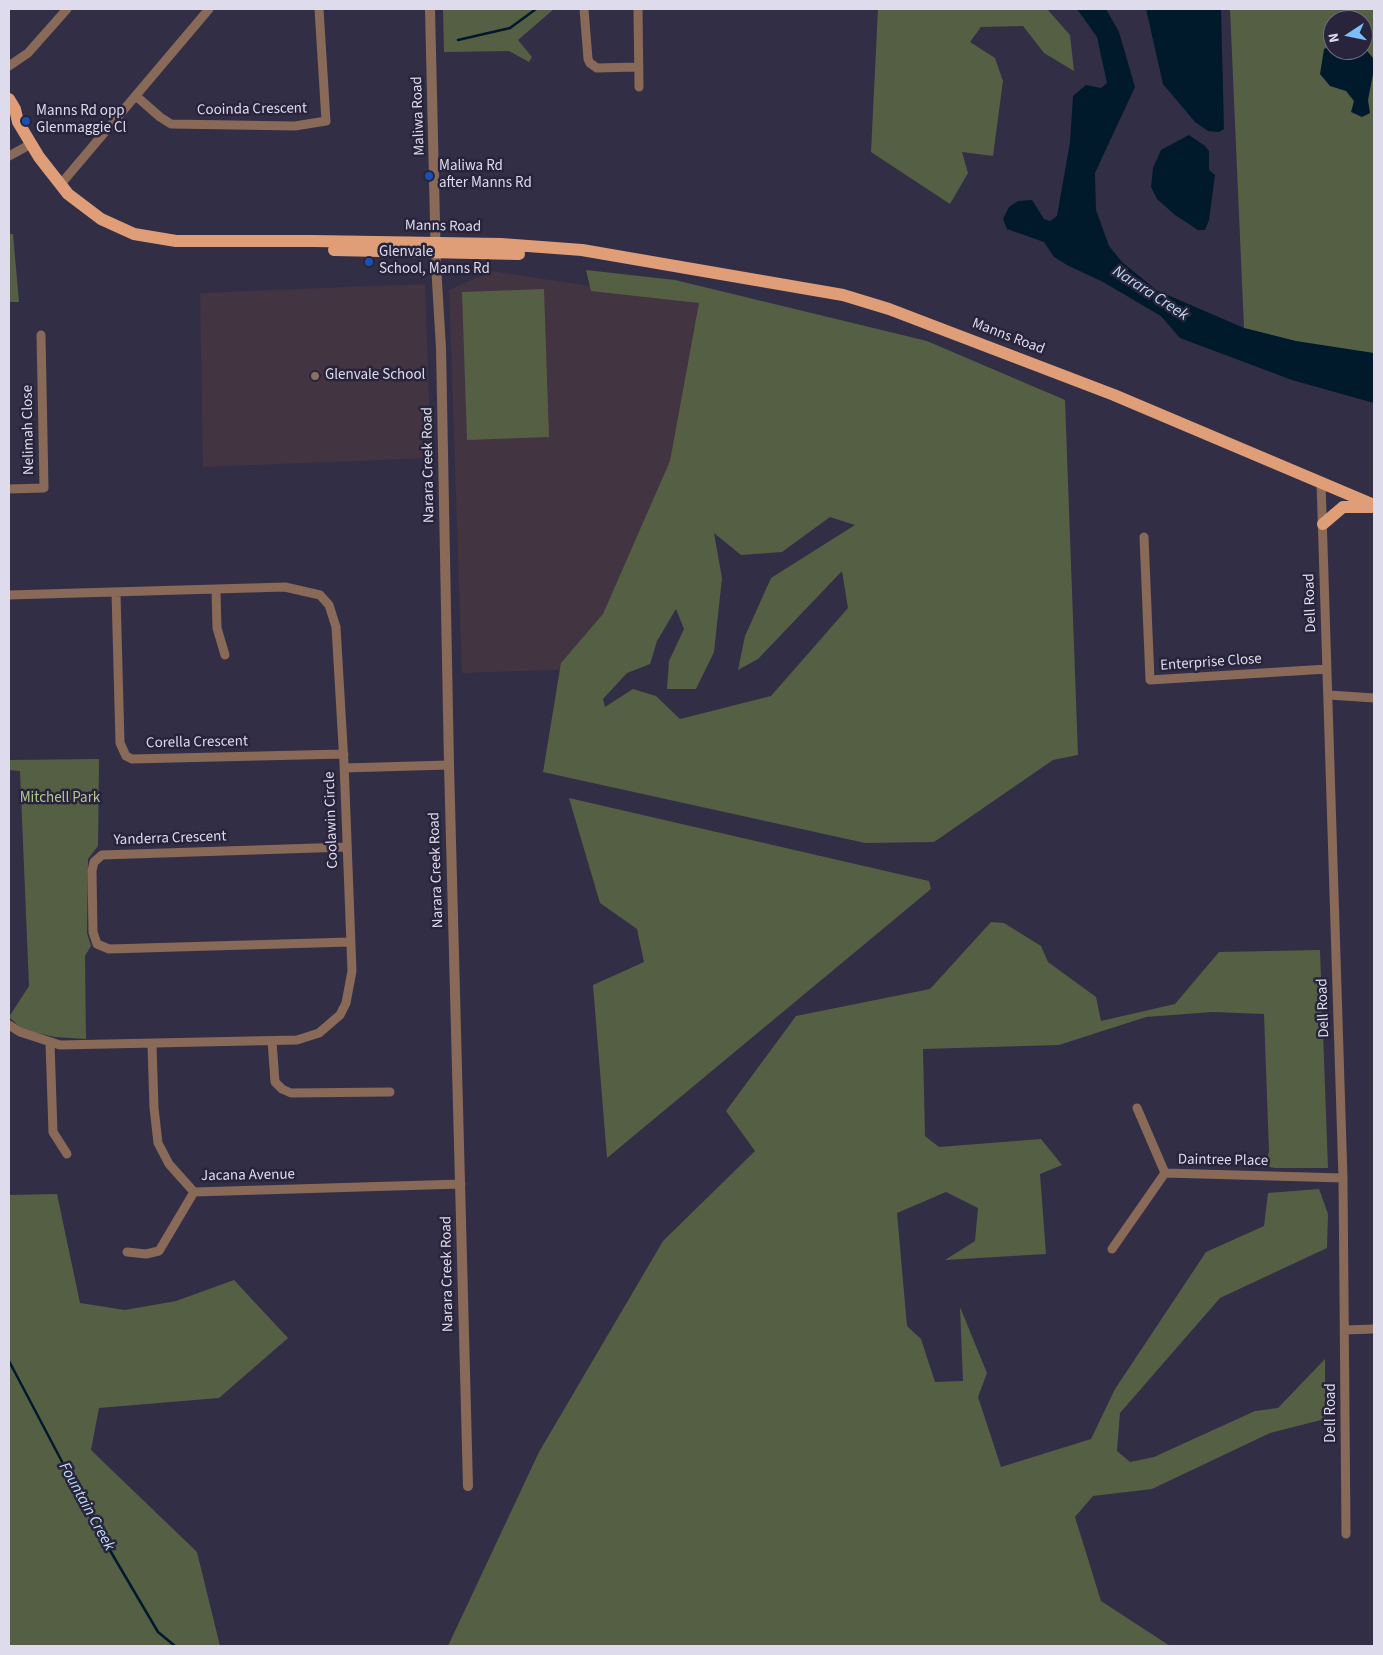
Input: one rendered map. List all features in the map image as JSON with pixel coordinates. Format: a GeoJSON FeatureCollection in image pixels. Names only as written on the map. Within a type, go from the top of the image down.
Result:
{"type":"FeatureCollection","features":[{"type":"Feature","properties":{"kind":"main road","name":"Manns Road"},"geometry":{"type":"LineString","coordinates":[[9,99],[15,109],[13,118],[60,186],[74,200],[101,219],[144,236],[176,241],[272,242],[351,252],[436,248],[582,257],[614,256],[843,295],[889,309],[1114,395],[1374,506]]}},
{"type":"Feature","properties":{"kind":"main road"},"geometry":{"type":"LineString","coordinates":[[1323,524],[1343,507],[1374,506]]}},
{"type":"Feature","properties":{"kind":"street"},"geometry":{"type":"LineString","coordinates":[[9,66],[28,53],[67,9]]}},
{"type":"Feature","properties":{"kind":"street"},"geometry":{"type":"LineString","coordinates":[[60,186],[209,9]]}},
{"type":"Feature","properties":{"kind":"street","name":"Cooinda Crescent"},"geometry":{"type":"LineString","coordinates":[[136,96],[171,124],[296,126],[326,121],[319,9]]}},
{"type":"Feature","properties":{"kind":"street","name":"Maliwa Road"},"geometry":{"type":"LineString","coordinates":[[430,9],[436,248]]}},
{"type":"Feature","properties":{"kind":"street"},"geometry":{"type":"LineString","coordinates":[[584,9],[588,59],[590,63],[597,68],[638,67]]}},
{"type":"Feature","properties":{"kind":"street"},"geometry":{"type":"LineString","coordinates":[[638,9],[639,87]]}},
{"type":"Feature","properties":{"kind":"street"},"geometry":{"type":"LineString","coordinates":[[9,156],[31,144]]}},
{"type":"Feature","properties":{"kind":"street","name":"Narara Creek Road"},"geometry":{"type":"LineString","coordinates":[[436,248],[446,528],[449,765],[468,1486]]}},
{"type":"Feature","properties":{"kind":"street","name":"Nelimah Close"},"geometry":{"type":"LineString","coordinates":[[9,489],[44,488],[41,335]]}},
{"type":"Feature","properties":{"kind":"street","name":"Dell Road"},"geometry":{"type":"LineString","coordinates":[[1321,482],[1343,1178],[1346,1534]]}},
{"type":"Feature","properties":{"kind":"street","name":"Enterprise Close"},"geometry":{"type":"LineString","coordinates":[[1144,537],[1150,680],[1327,669]]}},
{"type":"Feature","properties":{"kind":"street","name":"Coolawin Circle"},"geometry":{"type":"LineString","coordinates":[[9,595],[216,591],[285,587],[320,595],[329,605],[336,627],[344,754],[350,942],[350,988],[340,1015],[330,1025],[308,1037],[272,1041],[83,1046],[50,1043],[9,1025]]}},
{"type":"Feature","properties":{"kind":"street"},"geometry":{"type":"LineString","coordinates":[[216,591],[218,628],[225,655]]}},
{"type":"Feature","properties":{"kind":"street","name":"Corella Crescent"},"geometry":{"type":"LineString","coordinates":[[116,593],[120,743],[126,756],[132,759],[344,754]]}},
{"type":"Feature","properties":{"kind":"street"},"geometry":{"type":"LineString","coordinates":[[1329,695],[1374,698]]}},
{"type":"Feature","properties":{"kind":"street"},"geometry":{"type":"LineString","coordinates":[[344,768],[449,765]]}},
{"type":"Feature","properties":{"kind":"street","name":"Yanderra Crescent"},"geometry":{"type":"LineString","coordinates":[[347,847],[102,856],[94,862],[92,870],[93,932],[97,944],[109,949],[350,942]]}},
{"type":"Feature","properties":{"kind":"street"},"geometry":{"type":"LineString","coordinates":[[272,1041],[275,1082],[282,1089],[291,1093],[390,1092]]}},
{"type":"Feature","properties":{"kind":"street"},"geometry":{"type":"LineString","coordinates":[[50,1043],[53,1132],[66,1154]]}},
{"type":"Feature","properties":{"kind":"street","name":"Jacana Avenue"},"geometry":{"type":"LineString","coordinates":[[152,1045],[154,1108],[158,1143],[169,1164],[194,1192],[461,1184]]}},
{"type":"Feature","properties":{"kind":"street"},"geometry":{"type":"LineString","coordinates":[[1137,1108],[1165,1173]]}},
{"type":"Feature","properties":{"kind":"street","name":"Daintree Place"},"geometry":{"type":"LineString","coordinates":[[1112,1249],[1165,1173],[1343,1178]]}},
{"type":"Feature","properties":{"kind":"street"},"geometry":{"type":"LineString","coordinates":[[126,1252],[146,1254],[159,1251],[194,1192]]}},
{"type":"Feature","properties":{"kind":"street"},"geometry":{"type":"LineString","coordinates":[[1345,1330],[1374,1329]]}},
{"type":"Feature","properties":{"kind":"shaded area"},"geometry":{"type":"Polygon","coordinates":[[[492,271],[699,303],[644,667],[462,673],[449,290],[492,271]]]}},
{"type":"Feature","properties":{"kind":"shaded area","name":"Glenvale School"},"geometry":{"type":"Polygon","coordinates":[[[425,284],[431,458],[203,467],[200,293],[425,284]]]}},
{"type":"Feature","properties":{"kind":"green space"},"geometry":{"type":"Polygon","coordinates":[[[443,9],[554,9],[518,40],[532,57],[529,62],[509,51],[444,52],[443,9]]]}},
{"type":"Feature","properties":{"kind":"green space"},"geometry":{"type":"Polygon","coordinates":[[[878,9],[1047,9],[1070,35],[1074,71],[1044,53],[1023,26],[981,27],[970,42],[995,58],[1003,81],[993,156],[962,152],[968,173],[950,204],[871,152],[878,9]]]}},
{"type":"Feature","properties":{"kind":"green space"},"geometry":{"type":"Polygon","coordinates":[[[1230,9],[1374,9],[1374,356],[1294,341],[1244,328],[1230,9]]]}},
{"type":"Feature","properties":{"kind":"green space"},"geometry":{"type":"Polygon","coordinates":[[[9,234],[13,234],[19,302],[9,302],[9,234]]]}},
{"type":"Feature","properties":{"kind":"green space"},"geometry":{"type":"Polygon","coordinates":[[[586,270],[675,280],[927,341],[1065,400],[1078,755],[1053,760],[934,842],[865,843],[543,772],[561,663],[603,614],[670,461],[699,303],[591,291],[586,270]],[[830,517],[782,552],[741,555],[714,533],[722,578],[714,652],[696,689],[667,689],[669,661],[684,629],[676,609],[657,641],[650,664],[627,673],[603,699],[605,707],[633,689],[656,696],[680,719],[771,696],[848,608],[842,571],[758,659],[738,670],[745,636],[771,578],[855,525],[830,517]]]}},
{"type":"Feature","properties":{"kind":"green space"},"geometry":{"type":"Polygon","coordinates":[[[544,289],[549,437],[467,440],[462,292],[544,289]]]}},
{"type":"Feature","properties":{"kind":"green space","name":"Mitchell Park"},"geometry":{"type":"Polygon","coordinates":[[[99,759],[98,846],[88,859],[87,933],[91,946],[85,956],[86,1039],[55,1037],[23,1030],[9,1017],[29,986],[20,771],[9,770],[9,760],[99,759]]]}},
{"type":"Feature","properties":{"kind":"green space"},"geometry":{"type":"Polygon","coordinates":[[[569,798],[929,881],[931,889],[607,1158],[593,985],[644,962],[637,929],[600,903],[569,798]]]}},
{"type":"Feature","properties":{"kind":"green space"},"geometry":{"type":"Polygon","coordinates":[[[991,922],[1004,923],[1041,946],[1048,962],[1096,997],[1101,1021],[1175,1004],[1219,952],[1320,950],[1328,1168],[1275,1168],[1264,1166],[1269,1152],[1264,1014],[1212,1012],[1146,1017],[1059,1045],[923,1049],[925,1136],[939,1147],[1041,1139],[1062,1165],[1040,1174],[1046,1254],[945,1260],[975,1241],[978,1208],[946,1192],[897,1213],[907,1326],[921,1339],[935,1382],[963,1381],[960,1307],[987,1373],[978,1397],[1001,1467],[1091,1439],[1115,1389],[1206,1252],[1264,1226],[1268,1193],[1319,1189],[1328,1214],[1327,1248],[1220,1298],[1120,1413],[1117,1451],[1130,1462],[1154,1457],[1255,1411],[1278,1408],[1325,1359],[1325,1419],[1270,1433],[1152,1489],[1093,1496],[1075,1517],[1101,1601],[1170,1646],[448,1646],[539,1452],[663,1241],[755,1151],[726,1111],[796,1016],[930,989],[991,922]]]}},
{"type":"Feature","properties":{"kind":"green space"},"geometry":{"type":"Polygon","coordinates":[[[57,1194],[80,1303],[125,1310],[176,1301],[234,1280],[288,1338],[219,1398],[99,1408],[91,1450],[197,1552],[220,1646],[9,1646],[9,1195],[57,1194]]]}},
{"type":"Feature","properties":{"kind":"water","name":"Narara Creek"},"geometry":{"type":"Polygon","coordinates":[[[1077,9],[1106,9],[1119,32],[1135,87],[1095,173],[1096,210],[1109,246],[1122,262],[1156,290],[1244,328],[1296,341],[1374,353],[1374,403],[1292,380],[1180,338],[1161,316],[1103,282],[1054,257],[1044,242],[1007,229],[1003,219],[1009,207],[1018,201],[1032,200],[1044,219],[1050,221],[1057,216],[1070,142],[1073,96],[1086,85],[1101,88],[1107,83],[1097,37],[1077,9]]]}},
{"type":"Feature","properties":{"kind":"water"},"geometry":{"type":"Polygon","coordinates":[[[1146,9],[1221,9],[1224,129],[1219,132],[1208,131],[1195,122],[1163,84],[1146,9]]]}},
{"type":"Feature","properties":{"kind":"water"},"geometry":{"type":"Polygon","coordinates":[[[1323,55],[1323,60],[1373,60],[1373,58],[1374,69],[1368,100],[1370,113],[1362,117],[1351,112],[1354,101],[1346,91],[1330,86],[1320,74],[1323,55]]]}},
{"type":"Feature","properties":{"kind":"water"},"geometry":{"type":"Polygon","coordinates":[[[1189,135],[1209,151],[1209,170],[1215,175],[1209,220],[1205,230],[1198,230],[1175,215],[1157,199],[1151,187],[1153,168],[1161,150],[1189,135]]]}},
{"type":"Feature","properties":{"kind":"waterway"},"geometry":{"type":"LineString","coordinates":[[458,40],[510,28],[536,9]]}},
{"type":"Feature","properties":{"kind":"waterway","name":"Fountain Creek"},"geometry":{"type":"LineString","coordinates":[[9,1361],[98,1530],[158,1632],[175,1646]]}},
{"type":"Feature","properties":{"kind":"place","name":"Manns Rd opp Glenmaggie Cl"},"geometry":{"type":"Point","coordinates":[26,121]}},
{"type":"Feature","properties":{"kind":"place","name":"Maliwa Rd after Manns Rd"},"geometry":{"type":"Point","coordinates":[429,176]}},
{"type":"Feature","properties":{"kind":"place","name":"Glenvale School, Manns Rd"},"geometry":{"type":"Point","coordinates":[369,262]}},
{"type":"Feature","properties":{"kind":"place","name":"Glenvale School"},"geometry":{"type":"Point","coordinates":[315,376]}}]}
